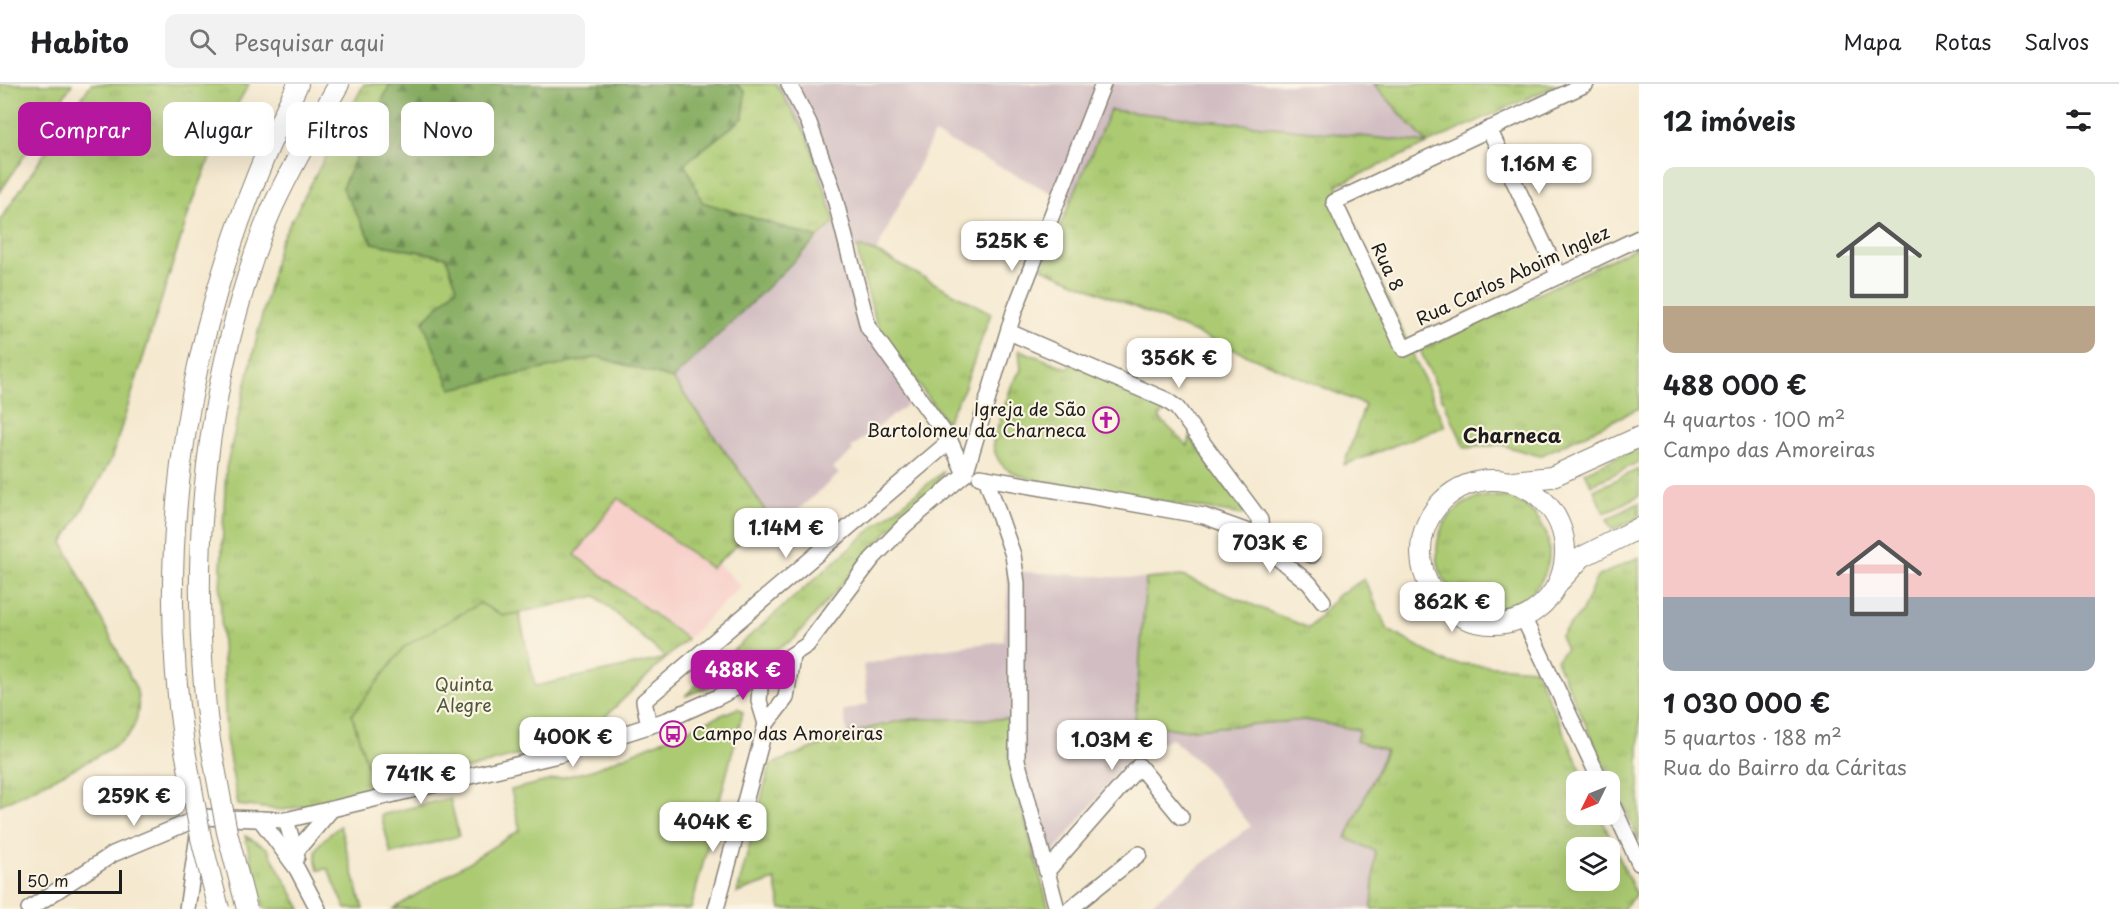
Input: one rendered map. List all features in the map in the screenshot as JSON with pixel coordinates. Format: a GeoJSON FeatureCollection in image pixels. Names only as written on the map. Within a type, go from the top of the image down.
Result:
{"type":"FeatureCollection","features":[{"type":"Feature","properties":{"kind":"main road"},"geometry":{"type":"LineString","coordinates":[[219,909],[201,838],[184,745],[173,631],[174,513],[188,404],[216,288],[228,250],[298,84]]}},
{"type":"Feature","properties":{"kind":"main road"},"geometry":{"type":"LineString","coordinates":[[247,909],[227,832],[210,741],[199,619],[198,563],[202,500],[208,447],[222,371],[254,259],[277,197],[339,84]]}},
{"type":"Feature","properties":{"kind":"main road"},"geometry":{"type":"LineString","coordinates":[[1639,437],[1551,477],[1475,482],[1456,489],[1440,502],[1424,529],[1421,559],[1430,588],[1443,604],[1460,616],[1490,624],[1510,622],[1523,617],[1545,602],[1581,557],[1639,528]]}},
{"type":"Feature","properties":{"kind":"main road"},"geometry":{"type":"LineString","coordinates":[[1506,481],[1534,493],[1549,507],[1559,525],[1565,555],[1557,585]]}},
{"type":"Feature","properties":{"kind":"street"},"geometry":{"type":"LineString","coordinates":[[789,84],[809,123],[832,187],[868,327],[950,441],[965,474]]}},
{"type":"Feature","properties":{"kind":"street"},"geometry":{"type":"LineString","coordinates":[[29,909],[113,855],[201,817],[286,820],[558,755],[649,726],[716,698],[761,675],[807,645],[872,559],[905,525],[965,474],[1009,332],[1103,84]]}},
{"type":"Feature","properties":{"kind":"street"},"geometry":{"type":"LineString","coordinates":[[1559,276],[1489,129],[1586,84]]}},
{"type":"Feature","properties":{"kind":"street","name":"Rua 8"},"geometry":{"type":"LineString","coordinates":[[1404,349],[1335,202],[1489,129]]}},
{"type":"Feature","properties":{"kind":"street","name":"Rua Carlos Aboim Inglez"},"geometry":{"type":"LineString","coordinates":[[1404,349],[1639,238]]}},
{"type":"Feature","properties":{"kind":"street"},"geometry":{"type":"LineString","coordinates":[[1009,332],[1166,400],[1176,408],[1260,520],[1261,536]]}},
{"type":"Feature","properties":{"kind":"street"},"geometry":{"type":"LineString","coordinates":[[649,726],[644,701],[950,441]]}},
{"type":"Feature","properties":{"kind":"street"},"geometry":{"type":"LineString","coordinates":[[965,474],[1204,516],[1238,526],[1312,555]]}},
{"type":"Feature","properties":{"kind":"street"},"geometry":{"type":"LineString","coordinates":[[986,478],[1013,555],[1016,573],[1017,760],[1057,909]]}},
{"type":"Feature","properties":{"kind":"street"},"geometry":{"type":"LineString","coordinates":[[1238,526],[1309,583],[1323,601]]}},
{"type":"Feature","properties":{"kind":"street"},"geometry":{"type":"LineString","coordinates":[[1523,617],[1596,771]]}},
{"type":"Feature","properties":{"kind":"street"},"geometry":{"type":"LineString","coordinates":[[716,909],[766,724],[786,698],[792,656]]}},
{"type":"Feature","properties":{"kind":"street"},"geometry":{"type":"LineString","coordinates":[[761,675],[759,701],[766,724]]}},
{"type":"Feature","properties":{"kind":"street"},"geometry":{"type":"LineString","coordinates":[[1047,870],[1139,766],[1181,818]]}},
{"type":"Feature","properties":{"kind":"street"},"geometry":{"type":"LineString","coordinates":[[297,850],[331,810]]}},
{"type":"Feature","properties":{"kind":"street"},"geometry":{"type":"LineString","coordinates":[[187,909],[201,817]]}},
{"type":"Feature","properties":{"kind":"street"},"geometry":{"type":"LineString","coordinates":[[260,819],[297,869],[318,909]]}},
{"type":"Feature","properties":{"kind":"street"},"geometry":{"type":"LineString","coordinates":[[286,820],[297,850],[297,869]]}},
{"type":"Feature","properties":{"kind":"street"},"geometry":{"type":"LineString","coordinates":[[1620,822],[1639,863]]}},
{"type":"Feature","properties":{"kind":"street"},"geometry":{"type":"LineString","coordinates":[[1070,909],[1139,854]]}},
{"type":"Feature","properties":{"kind":"shaded area"},"geometry":{"type":"Polygon","coordinates":[[[776,84],[1374,84],[1428,143],[1110,110],[1070,202],[934,134],[876,252],[842,244],[857,313],[913,400],[851,448],[853,451],[833,468],[839,474],[776,529],[745,479],[673,379],[837,222],[808,137],[776,84]]]}},
{"type":"Feature","properties":{"kind":"shaded area"},"geometry":{"type":"Polygon","coordinates":[[[618,498],[710,568],[718,564],[741,586],[687,639],[575,555],[618,498]]]}},
{"type":"Feature","properties":{"kind":"shaded area"},"geometry":{"type":"Polygon","coordinates":[[[1006,564],[1025,572],[1146,579],[1135,722],[1182,730],[1306,720],[1360,730],[1386,751],[1346,838],[1376,851],[1372,909],[1144,909],[1251,826],[1206,769],[1171,738],[1128,759],[1039,871],[1009,761],[1008,719],[887,722],[848,735],[843,711],[868,704],[863,665],[924,651],[1004,641],[1008,586],[1006,564]]]}},
{"type":"Feature","properties":{"kind":"green space"},"geometry":{"type":"Polygon","coordinates":[[[0,84],[72,84],[60,102],[18,102],[18,156],[24,156],[0,192],[0,84]]]}},
{"type":"Feature","properties":{"kind":"green space"},"geometry":{"type":"Polygon","coordinates":[[[91,84],[249,84],[239,102],[163,102],[163,156],[211,156],[189,212],[111,460],[63,543],[135,686],[138,704],[135,723],[129,734],[107,750],[0,805],[0,220],[43,156],[151,156],[151,102],[79,102],[91,84]]]}},
{"type":"Feature","properties":{"kind":"green space"},"geometry":{"type":"Polygon","coordinates":[[[364,84],[390,84],[382,102],[354,102],[364,84]]]}},
{"type":"Feature","properties":{"kind":"green space"},"geometry":{"type":"Polygon","coordinates":[[[390,84],[736,84],[745,92],[743,118],[685,163],[702,202],[818,238],[673,379],[598,357],[451,389],[423,322],[457,287],[446,257],[373,243],[342,188],[357,156],[389,156],[389,102],[382,102],[390,84]]]}},
{"type":"Feature","properties":{"kind":"green space"},"geometry":{"type":"Polygon","coordinates":[[[736,84],[776,84],[808,137],[835,222],[818,238],[702,202],[685,163],[743,118],[745,92],[736,84]]]}},
{"type":"Feature","properties":{"kind":"green space"},"geometry":{"type":"Polygon","coordinates":[[[1374,84],[1559,84],[1337,185],[1445,426],[1344,465],[1365,405],[1042,268],[1110,110],[1427,143],[1374,84]]]}},
{"type":"Feature","properties":{"kind":"green space"},"geometry":{"type":"Polygon","coordinates":[[[326,156],[357,156],[342,188],[373,243],[446,257],[457,287],[451,389],[598,357],[673,379],[745,479],[769,517],[711,568],[618,498],[575,555],[687,639],[666,658],[596,596],[503,616],[352,715],[375,791],[283,810],[238,805],[226,739],[220,591],[226,468],[279,244],[326,156]]]}},
{"type":"Feature","properties":{"kind":"green space"},"geometry":{"type":"Polygon","coordinates":[[[1639,246],[1639,408],[1540,456],[1501,445],[1465,448],[1420,350],[1639,246]]]}},
{"type":"Feature","properties":{"kind":"green space"},"geometry":{"type":"Polygon","coordinates":[[[857,247],[876,252],[991,313],[964,389],[946,422],[878,329],[860,266],[857,247]]]}},
{"type":"Feature","properties":{"kind":"green space"},"geometry":{"type":"Polygon","coordinates":[[[1019,350],[1067,368],[1075,362],[1166,408],[1159,418],[1188,446],[1190,437],[1246,513],[1242,515],[1042,481],[1016,474],[1003,466],[998,459],[993,441],[1012,384],[1021,370],[1019,350]]]}},
{"type":"Feature","properties":{"kind":"green space"},"geometry":{"type":"Polygon","coordinates":[[[1639,447],[1639,462],[1591,485],[1585,472],[1639,447]]]}},
{"type":"Feature","properties":{"kind":"green space"},"geometry":{"type":"Polygon","coordinates":[[[1639,469],[1639,496],[1604,513],[1594,490],[1639,469]]]}},
{"type":"Feature","properties":{"kind":"green space"},"geometry":{"type":"Polygon","coordinates":[[[944,471],[932,491],[888,531],[794,639],[727,680],[685,696],[712,669],[873,528],[944,471]]]}},
{"type":"Feature","properties":{"kind":"green space"},"geometry":{"type":"Polygon","coordinates":[[[1493,496],[1514,501],[1532,513],[1544,531],[1549,552],[1544,573],[1532,591],[1514,603],[1493,608],[1472,603],[1454,591],[1442,573],[1437,552],[1442,531],[1454,513],[1472,501],[1493,496]]]}},
{"type":"Feature","properties":{"kind":"green space"},"geometry":{"type":"Polygon","coordinates":[[[1639,503],[1639,518],[1612,530],[1607,519],[1639,503]]]}},
{"type":"Feature","properties":{"kind":"green space"},"geometry":{"type":"Polygon","coordinates":[[[1639,557],[1639,840],[1620,799],[1620,771],[1607,771],[1556,660],[1566,649],[1560,636],[1581,613],[1597,577],[1639,557]]]}},
{"type":"Feature","properties":{"kind":"green space"},"geometry":{"type":"Polygon","coordinates":[[[1182,576],[1309,628],[1338,595],[1364,579],[1388,630],[1448,663],[1535,669],[1581,771],[1566,771],[1566,825],[1605,825],[1610,837],[1566,837],[1566,891],[1620,891],[1620,859],[1636,894],[1623,909],[1372,909],[1375,851],[1346,838],[1386,751],[1356,741],[1359,730],[1306,720],[1182,730],[1135,722],[1146,579],[1182,576]]]}},
{"type":"Feature","properties":{"kind":"green space","name":"Quinta Alegre"},"geometry":{"type":"Polygon","coordinates":[[[480,603],[503,616],[519,613],[535,686],[666,658],[584,737],[430,779],[375,791],[352,715],[405,646],[480,603]]]}},
{"type":"Feature","properties":{"kind":"green space"},"geometry":{"type":"Polygon","coordinates":[[[738,708],[743,712],[691,909],[393,909],[520,830],[511,790],[592,770],[738,708]]]}},
{"type":"Feature","properties":{"kind":"green space"},"geometry":{"type":"Polygon","coordinates":[[[912,719],[1008,719],[1009,761],[1049,909],[781,909],[775,880],[737,893],[770,765],[858,732],[912,719]]]}},
{"type":"Feature","properties":{"kind":"green space"},"geometry":{"type":"Polygon","coordinates":[[[450,798],[459,836],[391,854],[381,815],[450,798]]]}},
{"type":"Feature","properties":{"kind":"green space"},"geometry":{"type":"Polygon","coordinates":[[[340,826],[363,909],[346,909],[328,869],[318,870],[316,855],[319,844],[340,826]]]}},
{"type":"Feature","properties":{"kind":"green space"},"geometry":{"type":"Polygon","coordinates":[[[245,836],[267,848],[301,909],[264,909],[245,836]]]}},
{"type":"Feature","properties":{"kind":"place","name":"Igreja de São Bartolomeu da Charneca"},"geometry":{"type":"Point","coordinates":[1106,420]}},
{"type":"Feature","properties":{"kind":"place","name":"Campo das Amoreiras"},"geometry":{"type":"Point","coordinates":[673,734]}},
{"type":"Feature","properties":{"kind":"district","name":"Charneca"},"geometry":{"type":"Point","coordinates":[1512,436]}}]}
